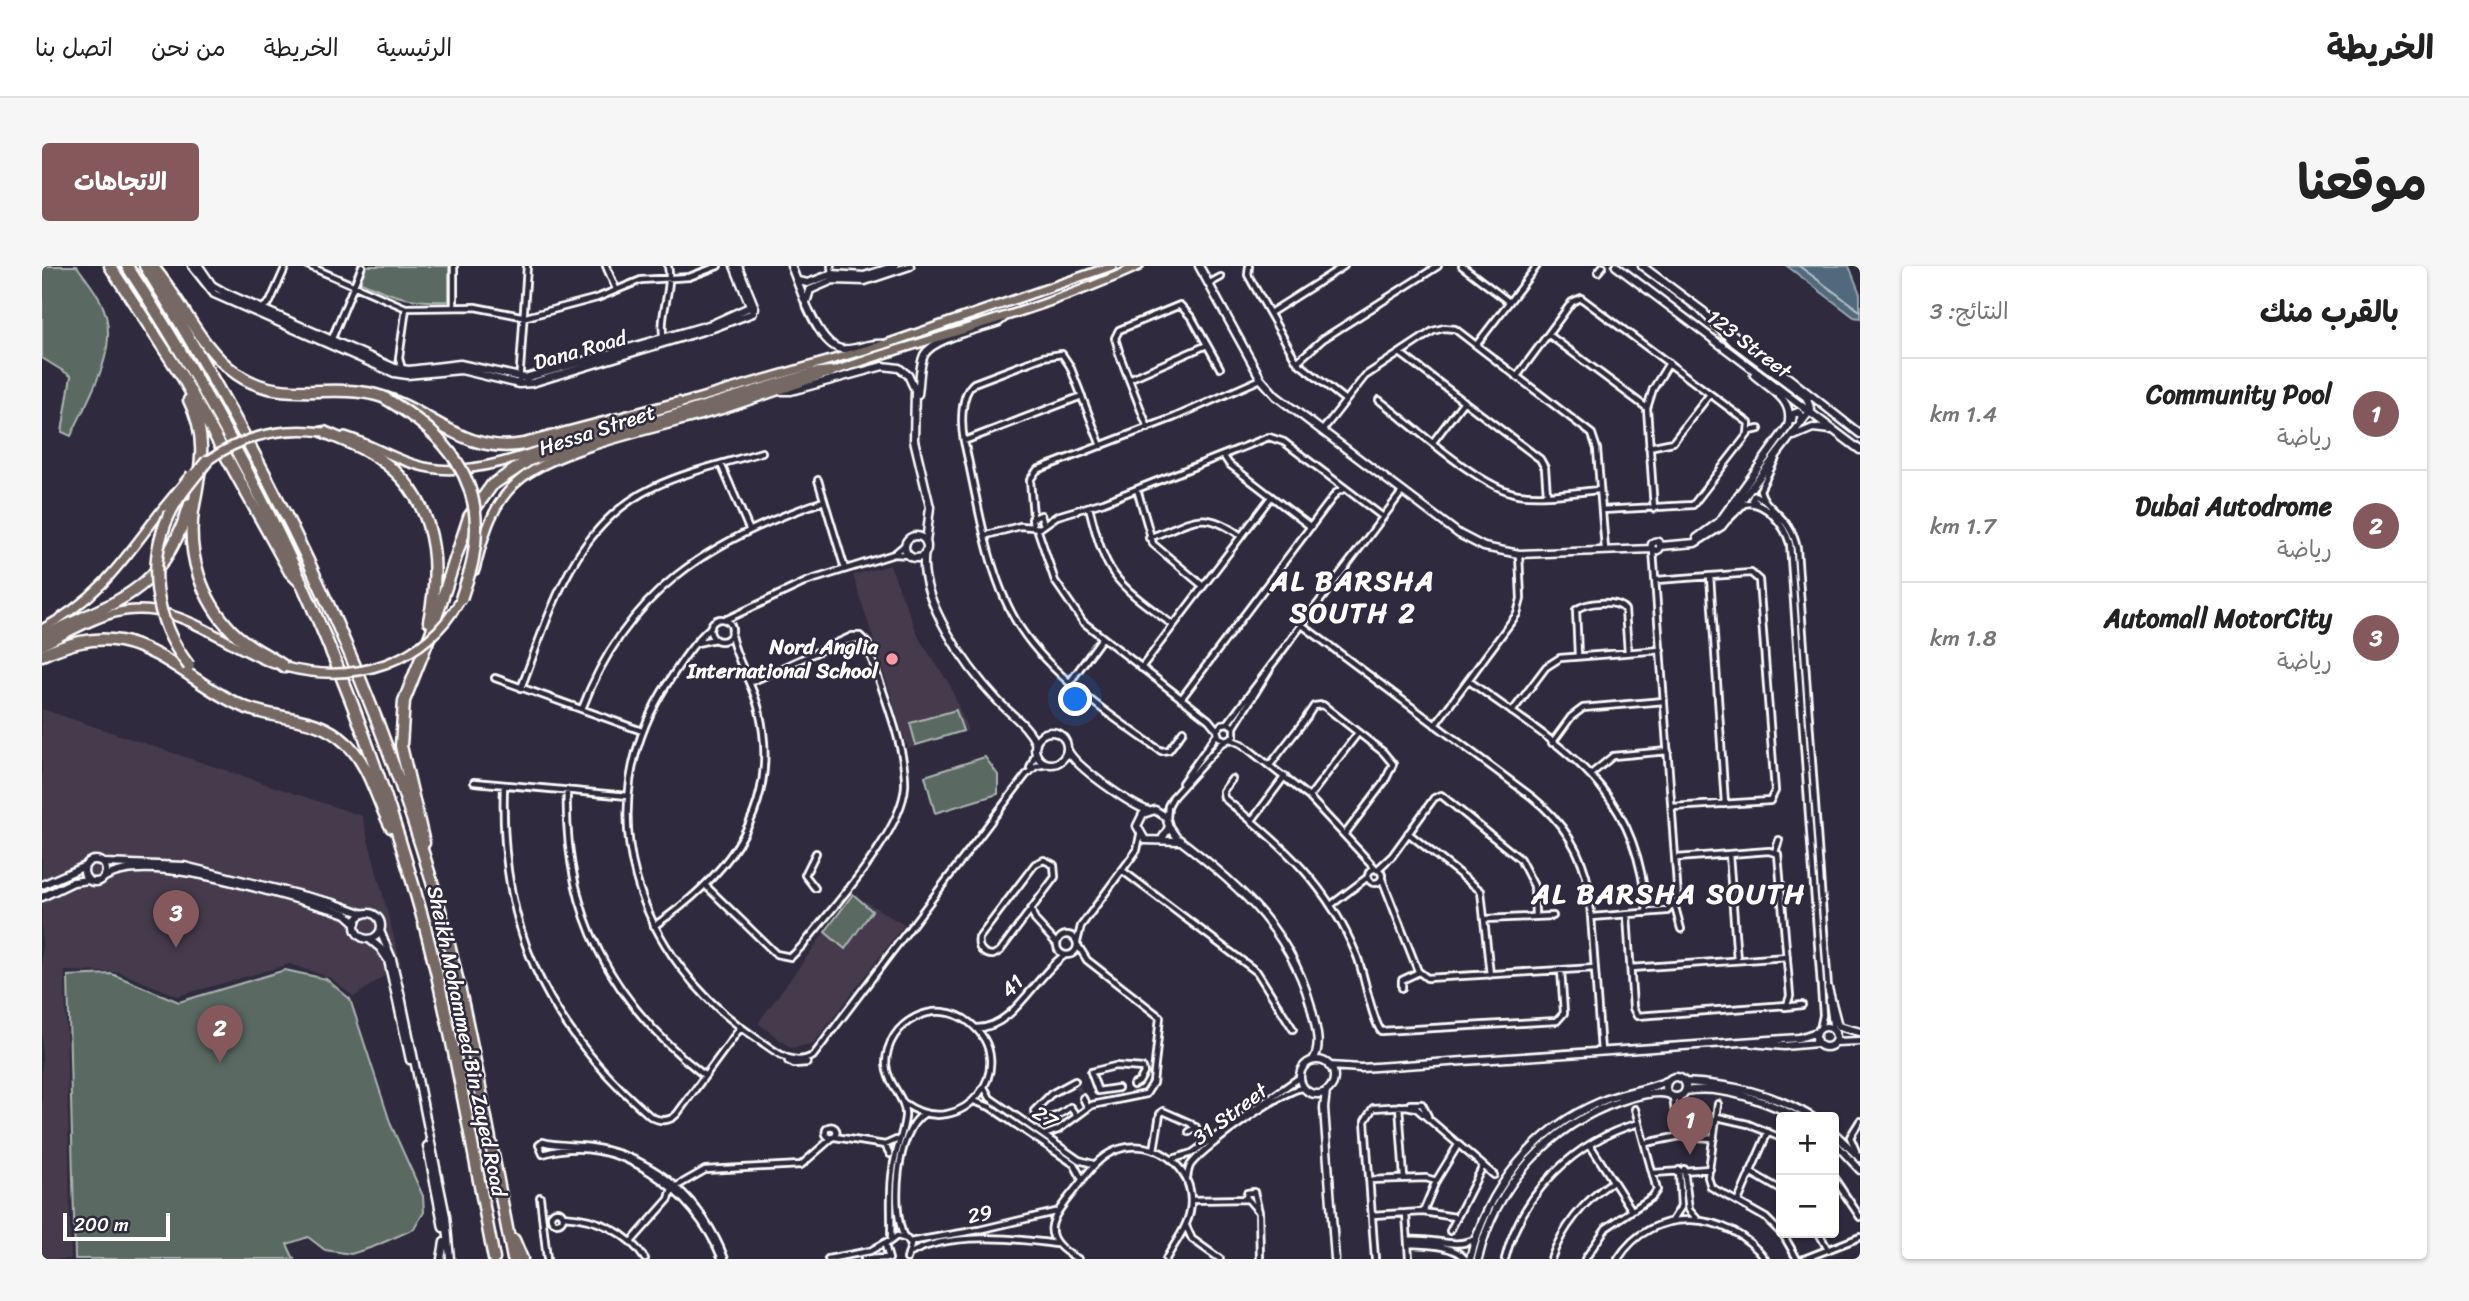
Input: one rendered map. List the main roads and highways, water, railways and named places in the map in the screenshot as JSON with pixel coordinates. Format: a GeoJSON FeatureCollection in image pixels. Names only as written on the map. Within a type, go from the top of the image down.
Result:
{"type":"FeatureCollection","features":[{"type":"Feature","properties":{"kind":"highway"},"geometry":{"type":"LineString","coordinates":[[110,266],[186,383],[290,572],[306,588]]}},
{"type":"Feature","properties":{"kind":"highway","name":"Sheikh Mohammed Bin Zayed Road"},"geometry":{"type":"LineString","coordinates":[[127,266],[215,410],[306,588],[369,744],[402,846],[440,987],[494,1259]]}},
{"type":"Feature","properties":{"kind":"highway","name":"Sheikh Mohammed Bin Zayed Road"},"geometry":{"type":"LineString","coordinates":[[145,266],[221,390],[302,544],[365,691],[430,878],[458,983],[513,1259]]}},
{"type":"Feature","properties":{"kind":"highway"},"geometry":{"type":"LineString","coordinates":[[152,266],[211,349],[239,376],[265,388],[284,392],[342,390],[383,397],[473,442],[498,446],[524,444],[679,403]]}},
{"type":"Feature","properties":{"kind":"highway"},"geometry":{"type":"LineString","coordinates":[[159,341],[199,422],[204,466],[192,538],[203,588],[231,630],[285,667]]}},
{"type":"Feature","properties":{"kind":"highway"},"geometry":{"type":"LineString","coordinates":[[430,878],[400,737],[404,701],[469,517],[483,495],[509,471],[540,456],[812,374],[830,372]]}},
{"type":"Feature","properties":{"kind":"highway"},"geometry":{"type":"LineString","coordinates":[[383,397],[431,429],[447,447],[465,477],[476,523],[473,558],[461,599]]}},
{"type":"Feature","properties":{"kind":"highway"},"geometry":{"type":"LineString","coordinates":[[324,432],[382,461],[408,487],[423,511],[434,542],[436,582],[423,653]]}},
{"type":"Feature","properties":{"kind":"highway"},"geometry":{"type":"LineString","coordinates":[[42,637],[125,596],[157,572],[178,539],[204,466]]}},
{"type":"Feature","properties":{"kind":"highway"},"geometry":{"type":"LineString","coordinates":[[204,466],[172,508],[162,533],[157,560],[160,611],[172,640],[190,666],[229,699]]}},
{"type":"Feature","properties":{"kind":"highway"},"geometry":{"type":"LineString","coordinates":[[42,655],[82,641],[110,640],[128,643],[154,654],[229,699],[262,712],[314,722],[339,736],[364,765],[402,846]]}},
{"type":"Feature","properties":{"kind":"highway"},"geometry":{"type":"LineString","coordinates":[[505,1218],[522,1259]]}},
{"type":"Feature","properties":{"kind":"main road","name":"Hessa Street"},"geometry":{"type":"LineString","coordinates":[[42,629],[72,612],[95,594],[189,477],[233,445],[262,434],[293,430],[324,432],[357,440],[418,466],[467,470],[679,403],[886,344],[1112,266]]}},
{"type":"Feature","properties":{"kind":"main road","name":"Hessa Street"},"geometry":{"type":"LineString","coordinates":[[42,646],[111,614],[153,610],[184,618],[264,660],[285,667],[339,674],[366,671],[392,662],[416,650],[436,632],[461,599],[474,572],[488,523],[504,496],[523,477],[551,462],[1005,317],[1139,266]]}},
{"type":"Feature","properties":{"kind":"water"},"geometry":{"type":"Polygon","coordinates":[[[1787,266],[1849,266],[1860,294],[1860,318],[1854,317],[1787,266]]]}},
{"type":"Feature","properties":{"kind":"tunnel"},"geometry":{"type":"LineString","coordinates":[[1075,1081],[1083,1098]]}},
{"type":"Feature","properties":{"kind":"place","name":"Nord Anglia International School"},"geometry":{"type":"Point","coordinates":[892,659]}},
{"type":"Feature","properties":{"kind":"place","name":"Automall MotorCity"},"geometry":{"type":"Point","coordinates":[176,948]}},
{"type":"Feature","properties":{"kind":"place","name":"Dubai Autodrome"},"geometry":{"type":"Point","coordinates":[220,1063]}},
{"type":"Feature","properties":{"kind":"place","name":"Community Pool"},"geometry":{"type":"Point","coordinates":[1690,1155]}},
{"type":"Feature","properties":{"kind":"district","name":"AL BARSHA SOUTH 2"},"geometry":{"type":"Point","coordinates":[1353,596]}},
{"type":"Feature","properties":{"kind":"district","name":"AL BARSHA SOUTH"},"geometry":{"type":"Point","coordinates":[1669,893]}}]}
